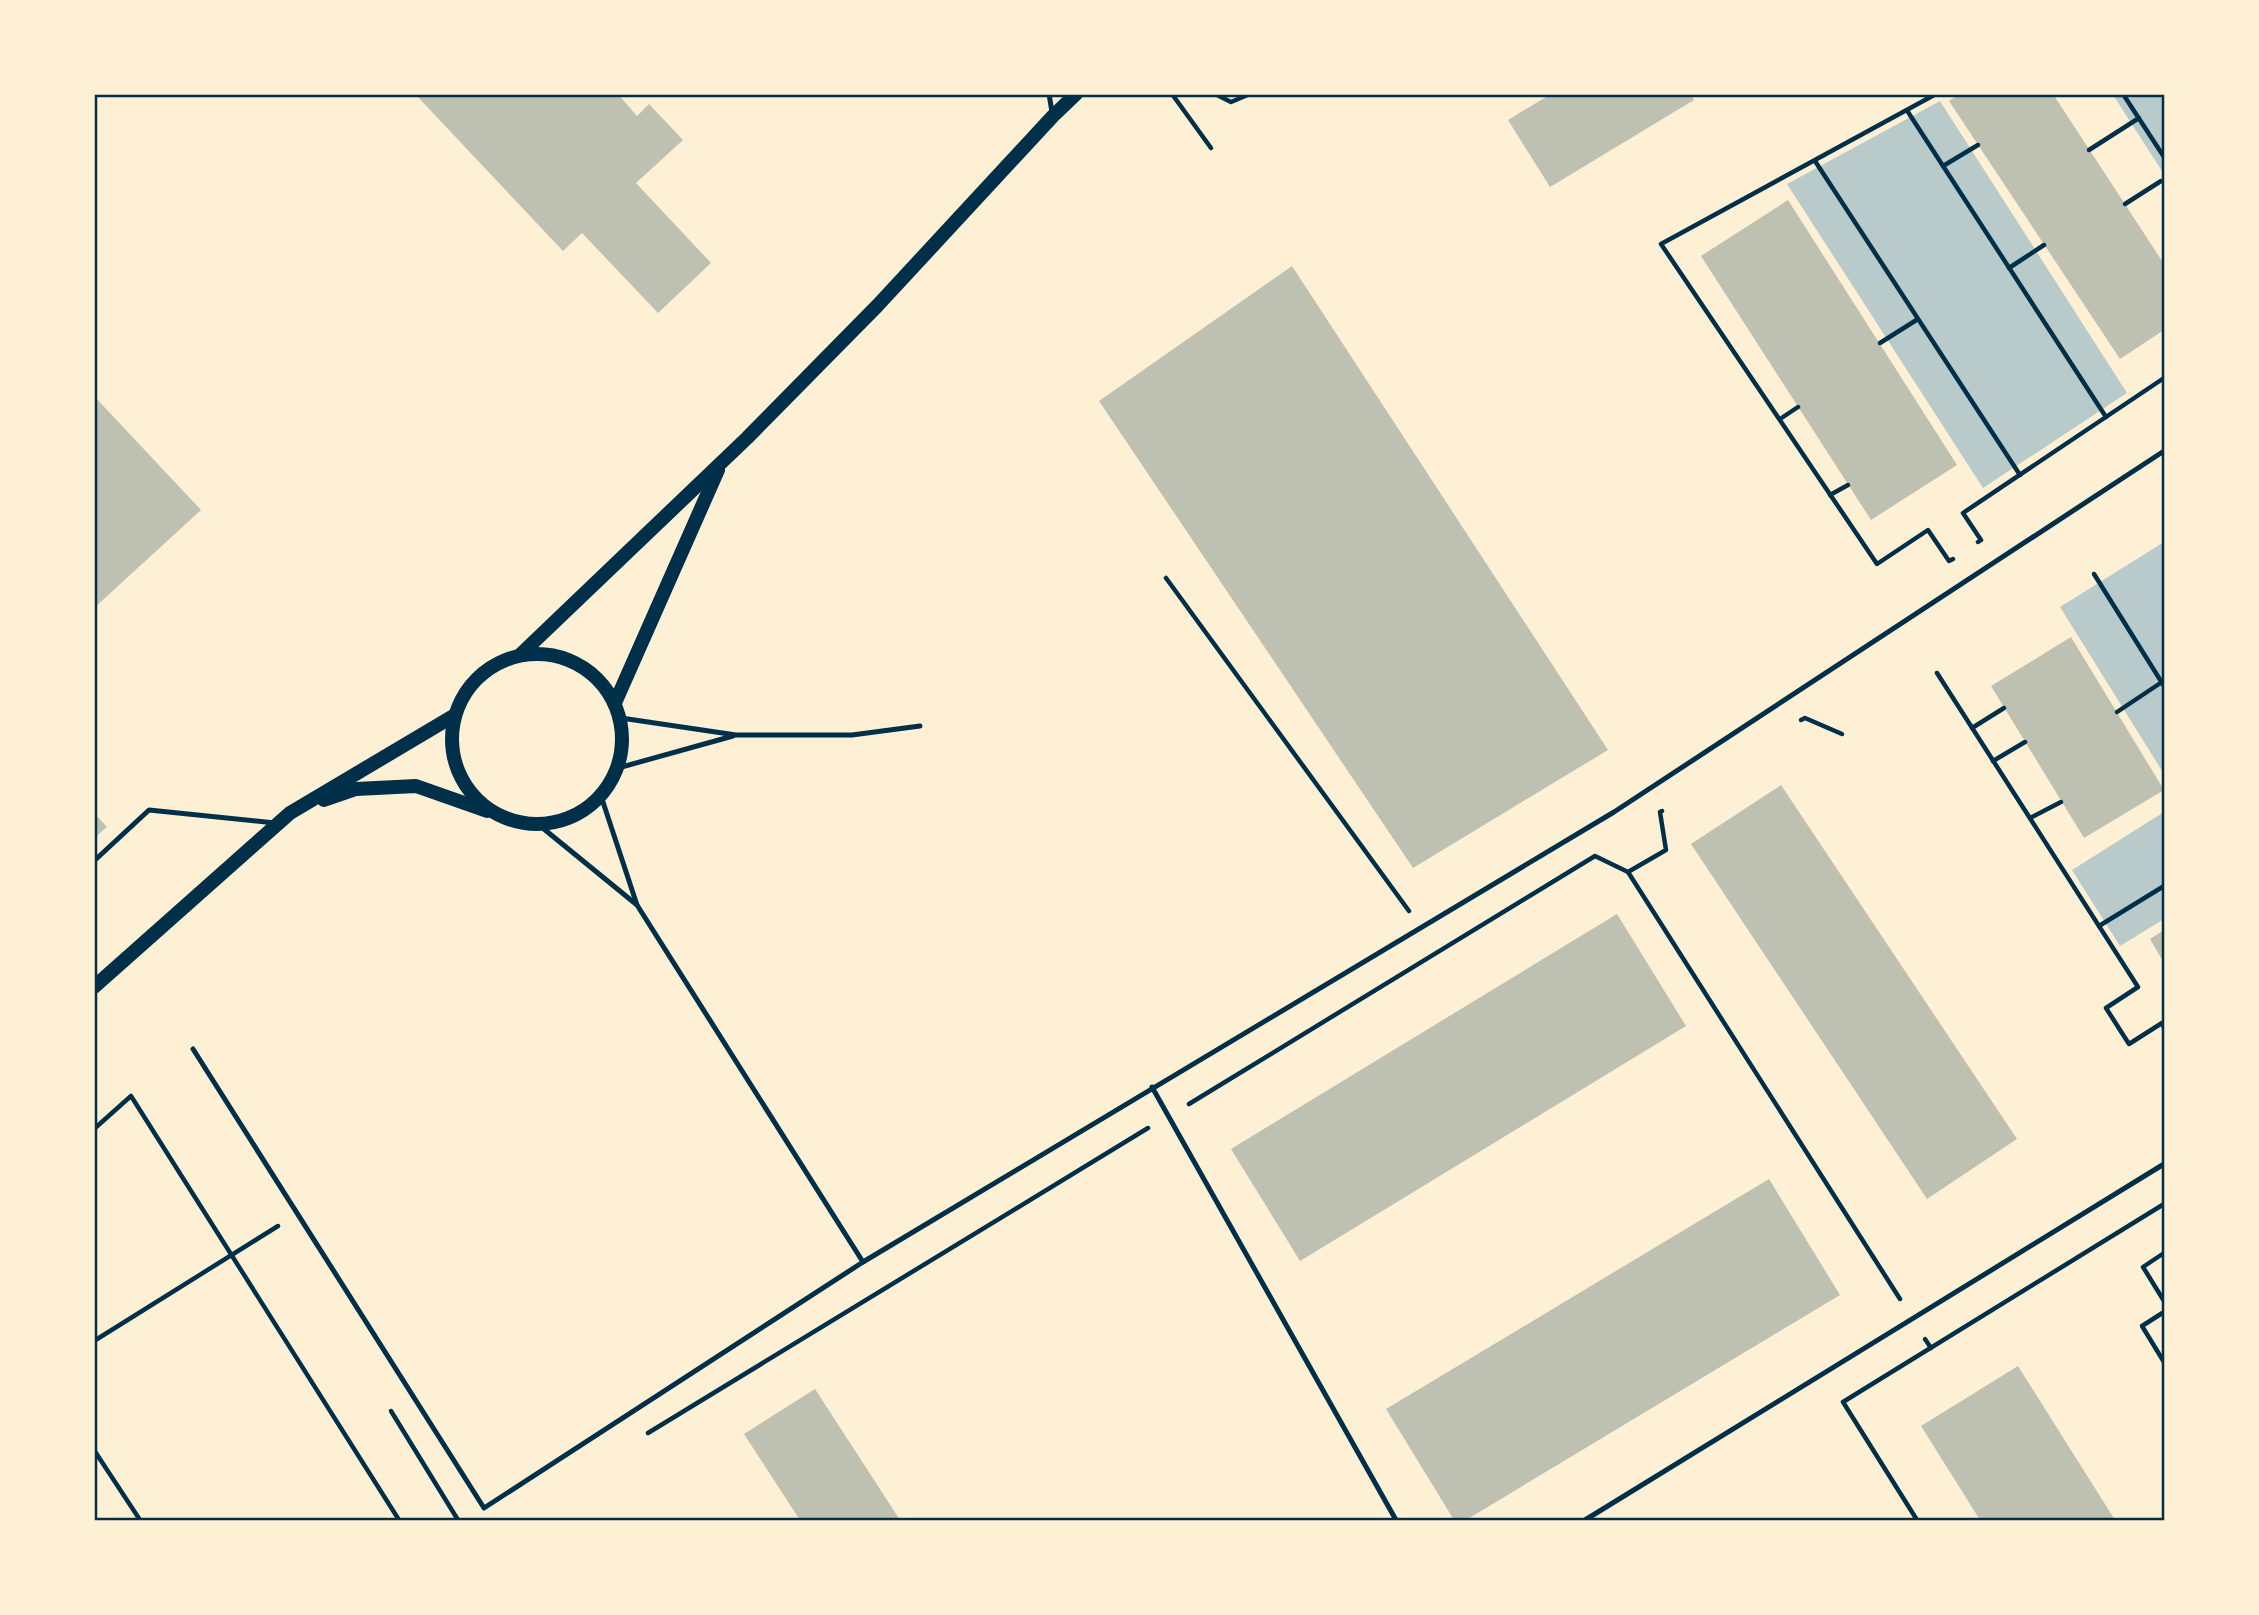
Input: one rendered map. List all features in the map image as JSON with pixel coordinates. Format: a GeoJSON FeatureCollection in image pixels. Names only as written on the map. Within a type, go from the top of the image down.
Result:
{"type":"FeatureCollection","features":[{"type":"Feature","properties":{"kind":"main road"},"geometry":{"type":"LineString","coordinates":[[495,814],[467,789],[452,754],[455,715],[469,688],[492,666],[520,655],[720,465],[878,305],[1076,94]]}},
{"type":"Feature","properties":{"kind":"main road"},"geometry":{"type":"LineString","coordinates":[[615,703],[720,465]]}},
{"type":"Feature","properties":{"kind":"main road"},"geometry":{"type":"LineString","coordinates":[[290,813],[356,789],[416,786],[517,823],[539,825],[573,817],[601,796],[618,768],[623,743],[621,718],[615,703],[592,673],[558,656],[520,655]]}},
{"type":"Feature","properties":{"kind":"main road"},"geometry":{"type":"LineString","coordinates":[[94,987],[290,813],[455,715]]}},
{"type":"Feature","properties":{"kind":"lane"},"geometry":{"type":"LineString","coordinates":[[1049,94],[1053,116]]}},
{"type":"Feature","properties":{"kind":"lane"},"geometry":{"type":"LineString","coordinates":[[193,1049],[484,1508],[863,1262],[1614,812],[2165,451]]}},
{"type":"Feature","properties":{"kind":"lane"},"geometry":{"type":"LineString","coordinates":[[621,718],[736,735],[852,735],[920,726]]}},
{"type":"Feature","properties":{"kind":"lane"},"geometry":{"type":"LineString","coordinates":[[618,768],[736,735]]}},
{"type":"Feature","properties":{"kind":"lane"},"geometry":{"type":"LineString","coordinates":[[601,796],[637,905],[863,1262]]}},
{"type":"Feature","properties":{"kind":"lane"},"geometry":{"type":"LineString","coordinates":[[94,861],[149,810],[278,823]]}},
{"type":"Feature","properties":{"kind":"lane"},"geometry":{"type":"LineString","coordinates":[[539,825],[637,905]]}},
{"type":"Feature","properties":{"kind":"lane"},"geometry":{"type":"LineString","coordinates":[[1152,1087],[1396,1521]]}},
{"type":"Feature","properties":{"kind":"lane"},"geometry":{"type":"LineString","coordinates":[[1585,1521],[2165,1164]]}},
{"type":"Feature","properties":{"kind":"path"},"geometry":{"type":"LineString","coordinates":[[1172,94],[1210,148]]}},
{"type":"Feature","properties":{"kind":"path"},"geometry":{"type":"LineString","coordinates":[[1216,94],[1231,102],[1250,94]]}},
{"type":"Feature","properties":{"kind":"path"},"geometry":{"type":"LineString","coordinates":[[1936,94],[1908,112],[1661,244],[1877,564],[1928,530],[1949,561],[1957,556]]}},
{"type":"Feature","properties":{"kind":"path"},"geometry":{"type":"LineString","coordinates":[[2123,94],[2165,157]]}},
{"type":"Feature","properties":{"kind":"path"},"geometry":{"type":"LineString","coordinates":[[1908,112],[2106,417]]}},
{"type":"Feature","properties":{"kind":"path"},"geometry":{"type":"LineString","coordinates":[[2089,150],[2138,118]]}},
{"type":"Feature","properties":{"kind":"path"},"geometry":{"type":"LineString","coordinates":[[1943,166],[1978,145]]}},
{"type":"Feature","properties":{"kind":"path"},"geometry":{"type":"LineString","coordinates":[[1815,161],[2020,475]]}},
{"type":"Feature","properties":{"kind":"path"},"geometry":{"type":"LineString","coordinates":[[2125,204],[2163,182]]}},
{"type":"Feature","properties":{"kind":"path"},"geometry":{"type":"LineString","coordinates":[[2009,268],[2044,245]]}},
{"type":"Feature","properties":{"kind":"path"},"geometry":{"type":"LineString","coordinates":[[1880,343],[1918,319]]}},
{"type":"Feature","properties":{"kind":"path"},"geometry":{"type":"LineString","coordinates":[[1973,545],[1981,540],[1962,513],[2165,378]]}},
{"type":"Feature","properties":{"kind":"path"},"geometry":{"type":"LineString","coordinates":[[1780,419],[1797,407]]}},
{"type":"Feature","properties":{"kind":"path"},"geometry":{"type":"LineString","coordinates":[[1830,495],[1848,485]]}},
{"type":"Feature","properties":{"kind":"path"},"geometry":{"type":"LineString","coordinates":[[2094,575],[2163,684],[2116,712]]}},
{"type":"Feature","properties":{"kind":"path"},"geometry":{"type":"LineString","coordinates":[[1166,578],[1420,927]]}},
{"type":"Feature","properties":{"kind":"path"},"geometry":{"type":"LineString","coordinates":[[1937,673],[2138,988],[2106,1008],[2129,1044],[2162,1023],[2165,1028]]}},
{"type":"Feature","properties":{"kind":"path"},"geometry":{"type":"LineString","coordinates":[[1972,728],[2004,708]]}},
{"type":"Feature","properties":{"kind":"path"},"geometry":{"type":"LineString","coordinates":[[1993,761],[2025,742]]}},
{"type":"Feature","properties":{"kind":"path"},"geometry":{"type":"LineString","coordinates":[[2030,818],[2061,802]]}},
{"type":"Feature","properties":{"kind":"path"},"geometry":{"type":"LineString","coordinates":[[1628,872],[1931,1348]]}},
{"type":"Feature","properties":{"kind":"path"},"geometry":{"type":"LineString","coordinates":[[2099,926],[2165,886]]}},
{"type":"Feature","properties":{"kind":"path"},"geometry":{"type":"LineString","coordinates":[[94,1129],[131,1096],[399,1521]]}},
{"type":"Feature","properties":{"kind":"path"},"geometry":{"type":"LineString","coordinates":[[1917,1521],[1843,1402],[2165,1204]]}},
{"type":"Feature","properties":{"kind":"path"},"geometry":{"type":"LineString","coordinates":[[94,1340],[297,1213]]}},
{"type":"Feature","properties":{"kind":"path"},"geometry":{"type":"LineString","coordinates":[[2165,1253],[2143,1267],[2165,1301]]}},
{"type":"Feature","properties":{"kind":"path"},"geometry":{"type":"LineString","coordinates":[[2165,1312],[2142,1326],[2165,1362]]}},
{"type":"Feature","properties":{"kind":"path"},"geometry":{"type":"LineString","coordinates":[[94,1450],[140,1521]]}},
{"type":"Feature","properties":{"kind":"shaded area"},"geometry":{"type":"Polygon","coordinates":[[[2113,95],[2164,97],[2164,174],[2113,95]]]}},
{"type":"Feature","properties":{"kind":"shaded area"},"geometry":{"type":"Polygon","coordinates":[[[1940,101],[2127,393],[1983,488],[1787,184],[1940,101]]]}},
{"type":"Feature","properties":{"kind":"shaded area"},"geometry":{"type":"Polygon","coordinates":[[[2164,542],[2164,774],[2060,607],[2164,542]]]}},
{"type":"Feature","properties":{"kind":"shaded area"},"geometry":{"type":"Polygon","coordinates":[[[2164,812],[2164,919],[2120,946],[2072,870],[2164,812]]]}},
{"type":"Feature","properties":{"kind":"building"},"geometry":{"type":"Polygon","coordinates":[[[415,94],[618,94],[637,116],[649,104],[683,140],[636,183],[711,263],[658,313],[582,233],[563,251],[415,94]]]}},
{"type":"Feature","properties":{"kind":"building"},"geometry":{"type":"Polygon","coordinates":[[[1551,94],[1691,94],[1694,100],[1550,187],[1508,120],[1551,94]]]}},
{"type":"Feature","properties":{"kind":"building"},"geometry":{"type":"Polygon","coordinates":[[[1959,94],[2053,94],[2164,264],[2164,330],[2120,359],[1949,101],[1959,94]]]}},
{"type":"Feature","properties":{"kind":"building"},"geometry":{"type":"Polygon","coordinates":[[[1788,200],[1957,465],[1871,520],[1701,256],[1788,200]]]}},
{"type":"Feature","properties":{"kind":"building"},"geometry":{"type":"Polygon","coordinates":[[[1292,266],[1608,750],[1413,868],[1099,401],[1292,266]]]}},
{"type":"Feature","properties":{"kind":"building"},"geometry":{"type":"Polygon","coordinates":[[[94,396],[201,510],[94,608],[94,396]]]}},
{"type":"Feature","properties":{"kind":"building"},"geometry":{"type":"Polygon","coordinates":[[[2071,637],[2164,790],[2084,838],[1991,686],[2071,637]]]}},
{"type":"Feature","properties":{"kind":"building"},"geometry":{"type":"Polygon","coordinates":[[[1781,785],[2017,1139],[1927,1199],[1691,844],[1781,785]]]}},
{"type":"Feature","properties":{"kind":"building"},"geometry":{"type":"Polygon","coordinates":[[[94,813],[107,827],[94,838],[94,813]]]}},
{"type":"Feature","properties":{"kind":"building"},"geometry":{"type":"Polygon","coordinates":[[[1617,914],[1686,1026],[1300,1261],[1231,1149],[1617,914]]]}},
{"type":"Feature","properties":{"kind":"building"},"geometry":{"type":"Polygon","coordinates":[[[2164,930],[2164,963],[2150,939],[2164,930]]]}},
{"type":"Feature","properties":{"kind":"building"},"geometry":{"type":"Polygon","coordinates":[[[1769,1179],[1840,1295],[1466,1520],[1454,1520],[1386,1409],[1769,1179]]]}},
{"type":"Feature","properties":{"kind":"building"},"geometry":{"type":"Polygon","coordinates":[[[2018,1366],[2115,1520],[1980,1520],[1921,1426],[2018,1366]]]}},
{"type":"Feature","properties":{"kind":"building"},"geometry":{"type":"Polygon","coordinates":[[[815,1389],[900,1520],[800,1520],[744,1434],[815,1389]]]}}]}
